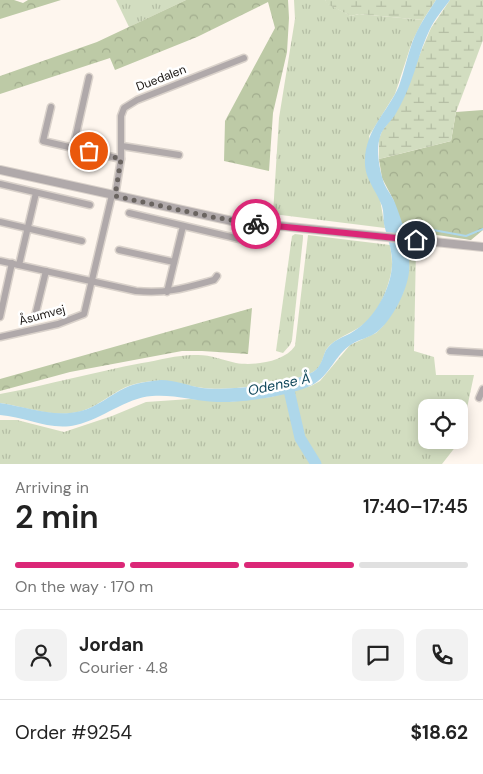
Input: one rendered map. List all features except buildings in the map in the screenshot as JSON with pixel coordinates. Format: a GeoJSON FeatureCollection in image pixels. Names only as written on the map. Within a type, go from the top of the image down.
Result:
{"type":"FeatureCollection","features":[{"type":"Feature","properties":{"kind":"street","name":"Duedalen"},"geometry":{"type":"LineString","coordinates":[[114,196],[121,159],[121,116],[124,108],[127,105],[244,58]]}},
{"type":"Feature","properties":{"kind":"street"},"geometry":{"type":"LineString","coordinates":[[73,148],[89,77]]}},
{"type":"Feature","properties":{"kind":"street"},"geometry":{"type":"LineString","coordinates":[[51,107],[44,141],[121,159]]}},
{"type":"Feature","properties":{"kind":"street"},"geometry":{"type":"LineString","coordinates":[[122,146],[179,155]]}},
{"type":"Feature","properties":{"kind":"street"},"geometry":{"type":"LineString","coordinates":[[0,170],[232,221],[483,247]]}},
{"type":"Feature","properties":{"kind":"street"},"geometry":{"type":"LineString","coordinates":[[0,184],[90,205]]}},
{"type":"Feature","properties":{"kind":"street","name":"Åsumvej"},"geometry":{"type":"LineString","coordinates":[[0,317],[28,229],[36,193]]}},
{"type":"Feature","properties":{"kind":"street","name":"Åsumvej"},"geometry":{"type":"LineString","coordinates":[[0,337],[35,330],[83,315],[114,196]]}},
{"type":"Feature","properties":{"kind":"street"},"geometry":{"type":"LineString","coordinates":[[128,213],[248,241]]}},
{"type":"Feature","properties":{"kind":"street"},"geometry":{"type":"LineString","coordinates":[[0,222],[82,241]]}},
{"type":"Feature","properties":{"kind":"street"},"geometry":{"type":"LineString","coordinates":[[167,292],[183,226]]}},
{"type":"Feature","properties":{"kind":"street"},"geometry":{"type":"LineString","coordinates":[[119,250],[174,262]]}},
{"type":"Feature","properties":{"kind":"street"},"geometry":{"type":"LineString","coordinates":[[0,260],[136,291],[167,292],[214,280],[217,276]]}},
{"type":"Feature","properties":{"kind":"street","name":"Åsumvej"},"geometry":{"type":"LineString","coordinates":[[35,316],[46,271]]}},
{"type":"Feature","properties":{"kind":"street"},"geometry":{"type":"LineString","coordinates":[[450,350],[483,353]]}},
{"type":"Feature","properties":{"kind":"street"},"geometry":{"type":"LineString","coordinates":[[479,398],[483,389]]}},
{"type":"Feature","properties":{"kind":"green space"},"geometry":{"type":"Polygon","coordinates":[[[0,0],[14,0],[23,3],[28,0],[61,0],[0,19],[0,0]]]}},
{"type":"Feature","properties":{"kind":"green space"},"geometry":{"type":"Polygon","coordinates":[[[116,0],[186,0],[129,27],[116,0]]]}},
{"type":"Feature","properties":{"kind":"green space"},"geometry":{"type":"Polygon","coordinates":[[[186,0],[288,0],[287,52],[273,113],[269,171],[224,161],[225,121],[275,28],[268,2],[197,37],[115,70],[110,58],[0,94],[0,76],[97,42],[186,0]]]}},
{"type":"Feature","properties":{"kind":"green space"},"geometry":{"type":"Polygon","coordinates":[[[294,0],[325,0],[328,4],[351,16],[359,14],[423,20],[412,42],[395,94],[369,136],[385,228],[273,214],[279,118],[295,19],[294,0]]]}},
{"type":"Feature","properties":{"kind":"green space"},"geometry":{"type":"Polygon","coordinates":[[[325,0],[436,0],[423,20],[359,14],[351,16],[327,4],[325,0]]]}},
{"type":"Feature","properties":{"kind":"green space"},"geometry":{"type":"Polygon","coordinates":[[[450,0],[483,0],[483,40],[456,112],[451,141],[379,159],[379,139],[382,131],[394,115],[431,28],[450,0]]]}},
{"type":"Feature","properties":{"kind":"green space"},"geometry":{"type":"Polygon","coordinates":[[[483,110],[483,230],[471,240],[403,230],[393,199],[382,178],[379,159],[451,141],[456,112],[483,110]]]}},
{"type":"Feature","properties":{"kind":"green space"},"geometry":{"type":"Polygon","coordinates":[[[295,234],[303,235],[303,238],[292,340],[283,353],[276,351],[292,236],[295,234]]]}},
{"type":"Feature","properties":{"kind":"green space"},"geometry":{"type":"Polygon","coordinates":[[[308,235],[390,245],[392,262],[388,286],[373,315],[355,330],[330,345],[320,365],[313,372],[290,380],[260,386],[215,389],[165,381],[145,382],[126,387],[94,406],[72,413],[41,412],[0,403],[0,394],[177,356],[203,355],[236,363],[251,364],[268,362],[284,356],[295,346],[308,235]]]}},
{"type":"Feature","properties":{"kind":"green space"},"geometry":{"type":"Polygon","coordinates":[[[416,248],[414,351],[434,357],[436,375],[474,375],[468,403],[468,399],[418,399],[418,449],[454,449],[442,464],[0,464],[0,420],[17,420],[64,432],[146,402],[190,399],[229,402],[271,397],[311,386],[320,381],[350,345],[376,333],[383,326],[403,293],[409,269],[408,251],[416,248]]]}},
{"type":"Feature","properties":{"kind":"green space"},"geometry":{"type":"Polygon","coordinates":[[[252,308],[248,354],[182,351],[70,372],[0,391],[0,379],[252,308]]]}},
{"type":"Feature","properties":{"kind":"water","name":"Odense Å"},"geometry":{"type":"Polygon","coordinates":[[[436,0],[450,0],[430,29],[408,90],[395,115],[382,131],[378,147],[378,158],[385,186],[394,200],[406,237],[409,264],[408,280],[402,296],[383,327],[374,334],[346,348],[323,376],[312,385],[279,395],[227,402],[152,396],[123,404],[86,422],[66,426],[47,425],[0,415],[0,403],[50,413],[81,411],[93,407],[129,386],[152,381],[171,381],[213,389],[275,383],[303,376],[316,370],[331,344],[361,326],[375,311],[388,284],[391,274],[392,255],[384,224],[382,206],[366,173],[366,149],[373,130],[399,86],[410,48],[417,32],[436,0]]]}},
{"type":"Feature","properties":{"kind":"waterway"},"geometry":{"type":"LineString","coordinates":[[400,224],[466,236],[483,229]]}},
{"type":"Feature","properties":{"kind":"waterway","name":"Odense Å"},"geometry":{"type":"LineString","coordinates":[[288,386],[300,438],[316,464]]}},
{"type":"Feature","properties":{"kind":"way so far"},"geometry":{"type":"LineString","coordinates":[[89,151],[121,159],[115,196],[232,221],[256,224]]}},
{"type":"Feature","properties":{"kind":"route"},"geometry":{"type":"LineString","coordinates":[[256,224],[416,240]]}}]}
